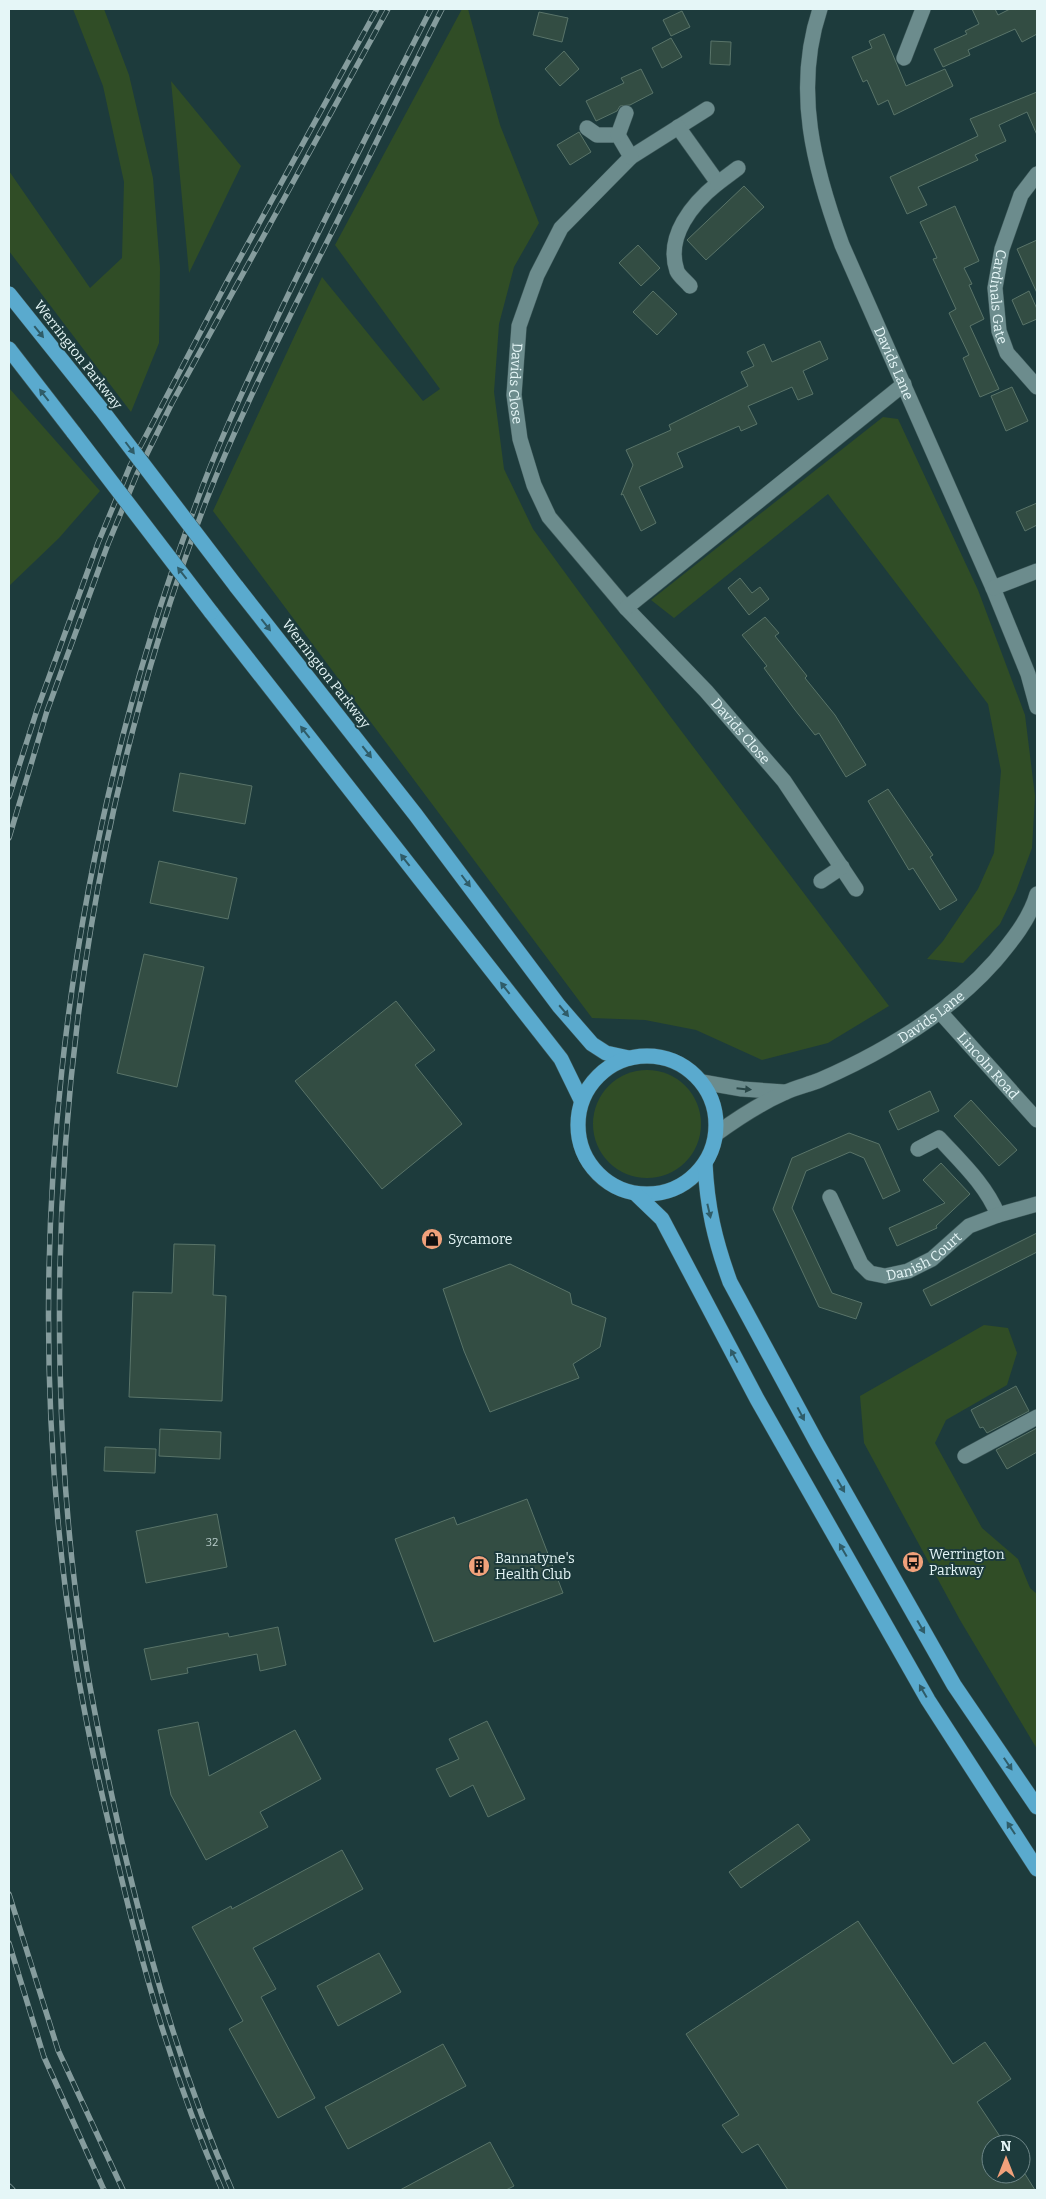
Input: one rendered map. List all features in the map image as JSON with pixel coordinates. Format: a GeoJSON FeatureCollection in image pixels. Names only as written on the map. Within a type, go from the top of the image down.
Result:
{"type":"FeatureCollection","features":[{"type":"Feature","properties":{"kind":"highway","name":"Werrington Parkway"},"geometry":{"type":"LineString","coordinates":[[9,294],[415,814],[560,1006],[592,1044],[606,1053],[629,1058]]}},
{"type":"Feature","properties":{"kind":"highway"},"geometry":{"type":"LineString","coordinates":[[9,349],[211,612],[561,1059],[581,1100]]}},
{"type":"Feature","properties":{"kind":"highway"},"geometry":{"type":"LineString","coordinates":[[649,1055],[669,1059],[687,1068],[702,1082],[711,1098],[716,1116],[716,1134],[712,1149],[705,1163],[692,1178],[675,1189],[656,1194],[636,1194],[620,1189],[606,1182],[593,1170],[583,1154],[577,1125],[581,1100],[589,1086],[600,1073],[614,1064],[629,1058],[649,1055]]}},
{"type":"Feature","properties":{"kind":"highway"},"geometry":{"type":"LineString","coordinates":[[705,1163],[707,1203],[721,1257],[730,1282],[817,1444],[954,1685],[1037,1807]]}},
{"type":"Feature","properties":{"kind":"highway"},"geometry":{"type":"LineString","coordinates":[[636,1194],[662,1219],[757,1399],[928,1700],[1037,1869]]}},
{"type":"Feature","properties":{"kind":"street","name":"Davids Lane"},"geometry":{"type":"LineString","coordinates":[[820,9],[810,46],[807,77],[808,120],[812,151],[823,193],[842,245],[993,588],[1028,674],[1037,707]]}},
{"type":"Feature","properties":{"kind":"street"},"geometry":{"type":"LineString","coordinates":[[904,58],[923,9]]}},
{"type":"Feature","properties":{"kind":"street","name":"Davids Close"},"geometry":{"type":"LineString","coordinates":[[707,109],[630,157],[561,228],[536,275],[520,326],[514,396],[520,439],[534,484],[550,517],[626,608],[706,691],[784,781],[856,889]]}},
{"type":"Feature","properties":{"kind":"street"},"geometry":{"type":"LineString","coordinates":[[626,113],[618,134],[630,157]]}},
{"type":"Feature","properties":{"kind":"street"},"geometry":{"type":"LineString","coordinates":[[678,127],[718,184]]}},
{"type":"Feature","properties":{"kind":"street"},"geometry":{"type":"LineString","coordinates":[[587,128],[597,136],[618,134]]}},
{"type":"Feature","properties":{"kind":"street"},"geometry":{"type":"LineString","coordinates":[[690,286],[678,272],[675,259],[676,240],[683,220],[706,193],[738,168]]}},
{"type":"Feature","properties":{"kind":"street","name":"Cardinals Gate"},"geometry":{"type":"LineString","coordinates":[[1037,174],[1021,195],[1002,250],[995,288],[1000,331],[1008,352],[1037,387]]}},
{"type":"Feature","properties":{"kind":"street"},"geometry":{"type":"LineString","coordinates":[[626,608],[904,384]]}},
{"type":"Feature","properties":{"kind":"street"},"geometry":{"type":"LineString","coordinates":[[993,588],[1037,571]]}},
{"type":"Feature","properties":{"kind":"street"},"geometry":{"type":"LineString","coordinates":[[821,881],[842,866]]}},
{"type":"Feature","properties":{"kind":"street","name":"Davids Lane"},"geometry":{"type":"LineString","coordinates":[[716,1134],[744,1114],[786,1092],[819,1080],[875,1053],[940,1012],[975,983],[1002,952],[1019,930],[1037,894]]}},
{"type":"Feature","properties":{"kind":"street","name":"Lincoln Road"},"geometry":{"type":"LineString","coordinates":[[940,1012],[1037,1120]]}},
{"type":"Feature","properties":{"kind":"street","name":"Davids Lane"},"geometry":{"type":"LineString","coordinates":[[702,1082],[742,1089],[786,1092]]}},
{"type":"Feature","properties":{"kind":"street"},"geometry":{"type":"LineString","coordinates":[[918,1149],[939,1138],[992,1199],[998,1215]]}},
{"type":"Feature","properties":{"kind":"street","name":"Danish Court"},"geometry":{"type":"LineString","coordinates":[[830,1197],[861,1264],[870,1273],[885,1276],[908,1271],[932,1259],[969,1226],[998,1215],[1037,1204]]}},
{"type":"Feature","properties":{"kind":"street"},"geometry":{"type":"LineString","coordinates":[[965,1456],[1037,1417]]}},
{"type":"Feature","properties":{"kind":"green space"},"geometry":{"type":"Polygon","coordinates":[[[73,9],[104,9],[129,75],[153,178],[160,268],[159,343],[131,412],[9,251],[9,171],[90,288],[122,258],[124,182],[103,86],[73,9]]]}},
{"type":"Feature","properties":{"kind":"green space"},"geometry":{"type":"Polygon","coordinates":[[[462,9],[468,9],[500,125],[539,223],[514,267],[499,324],[494,392],[504,469],[533,529],[670,716],[889,1006],[828,1043],[762,1060],[696,1030],[645,1020],[592,1018],[213,511],[322,277],[423,401],[440,389],[335,245],[462,9]]]}},
{"type":"Feature","properties":{"kind":"green space"},"geometry":{"type":"Polygon","coordinates":[[[171,81],[241,166],[189,273],[171,81]]]}},
{"type":"Feature","properties":{"kind":"green space"},"geometry":{"type":"Polygon","coordinates":[[[9,388],[100,491],[59,538],[9,586],[9,388]]]}},
{"type":"Feature","properties":{"kind":"green space"},"geometry":{"type":"Polygon","coordinates":[[[883,417],[898,419],[978,590],[1025,715],[1035,796],[1032,848],[1016,891],[1000,924],[963,963],[927,959],[943,941],[978,889],[994,853],[1001,771],[988,704],[828,494],[674,618],[651,600],[883,417]]]}},
{"type":"Feature","properties":{"kind":"green space"},"geometry":{"type":"Polygon","coordinates":[[[647,1070],[668,1074],[685,1086],[697,1103],[701,1124],[697,1145],[685,1162],[668,1174],[647,1178],[626,1174],[609,1162],[597,1145],[593,1124],[597,1103],[609,1086],[626,1074],[647,1070]]]}},
{"type":"Feature","properties":{"kind":"green space"},"geometry":{"type":"Polygon","coordinates":[[[984,1325],[1008,1328],[1017,1353],[1007,1385],[946,1420],[935,1443],[982,1528],[1018,1559],[1030,1588],[1037,1594],[1037,1749],[960,1620],[864,1443],[860,1396],[984,1325]]]}},
{"type":"Feature","properties":{"kind":"building"},"geometry":{"type":"Polygon","coordinates":[[[972,9],[995,9],[998,15],[1010,9],[1037,9],[1037,34],[1022,42],[1015,29],[968,50],[970,55],[943,67],[934,49],[967,34],[965,31],[979,24],[972,9]]]}},
{"type":"Feature","properties":{"kind":"building"},"geometry":{"type":"Polygon","coordinates":[[[682,11],[690,27],[671,36],[663,20],[682,11]]]}},
{"type":"Feature","properties":{"kind":"building"},"geometry":{"type":"Polygon","coordinates":[[[539,12],[568,18],[562,42],[533,35],[539,12]]]}},
{"type":"Feature","properties":{"kind":"building"},"geometry":{"type":"Polygon","coordinates":[[[884,34],[906,86],[945,69],[953,86],[894,115],[888,100],[878,105],[867,80],[863,82],[852,57],[872,48],[869,41],[884,34]]]}},
{"type":"Feature","properties":{"kind":"building"},"geometry":{"type":"Polygon","coordinates":[[[671,38],[682,57],[662,68],[652,48],[671,38]]]}},
{"type":"Feature","properties":{"kind":"building"},"geometry":{"type":"Polygon","coordinates":[[[711,41],[731,42],[730,65],[710,64],[711,41]]]}},
{"type":"Feature","properties":{"kind":"building"},"geometry":{"type":"Polygon","coordinates":[[[564,51],[579,69],[560,86],[545,69],[564,51]]]}},
{"type":"Feature","properties":{"kind":"building"},"geometry":{"type":"Polygon","coordinates":[[[641,69],[653,93],[630,105],[620,106],[617,111],[596,121],[586,101],[624,83],[621,78],[641,69]]]}},
{"type":"Feature","properties":{"kind":"building"},"geometry":{"type":"Polygon","coordinates":[[[1037,92],[1037,135],[1027,112],[999,125],[1006,141],[975,155],[978,160],[918,187],[927,205],[907,214],[890,177],[978,136],[970,119],[1037,92]]]}},
{"type":"Feature","properties":{"kind":"building"},"geometry":{"type":"Polygon","coordinates":[[[579,132],[591,152],[570,165],[557,145],[579,132]]]}},
{"type":"Feature","properties":{"kind":"building"},"geometry":{"type":"Polygon","coordinates":[[[744,186],[764,207],[706,260],[687,240],[744,186]]]}},
{"type":"Feature","properties":{"kind":"building"},"geometry":{"type":"Polygon","coordinates":[[[955,206],[979,261],[964,268],[972,284],[969,285],[984,319],[970,326],[999,389],[980,397],[963,358],[969,355],[949,313],[956,309],[933,259],[937,258],[920,222],[955,206]]]}},
{"type":"Feature","properties":{"kind":"building"},"geometry":{"type":"Polygon","coordinates":[[[1037,240],[1037,293],[1017,249],[1037,240]]]}},
{"type":"Feature","properties":{"kind":"building"},"geometry":{"type":"Polygon","coordinates":[[[638,245],[660,268],[641,286],[619,263],[638,245]]]}},
{"type":"Feature","properties":{"kind":"building"},"geometry":{"type":"Polygon","coordinates":[[[653,291],[677,314],[657,335],[633,312],[653,291]]]}},
{"type":"Feature","properties":{"kind":"building"},"geometry":{"type":"Polygon","coordinates":[[[1029,291],[1037,309],[1037,319],[1023,325],[1012,300],[1029,291]]]}},
{"type":"Feature","properties":{"kind":"building"},"geometry":{"type":"Polygon","coordinates":[[[820,341],[828,359],[803,371],[813,394],[798,400],[792,387],[748,406],[757,424],[741,431],[739,426],[677,453],[683,467],[639,487],[656,523],[641,531],[623,494],[621,495],[633,465],[626,450],[671,430],[669,425],[748,386],[741,372],[754,366],[747,352],[764,344],[772,362],[820,341]]]}},
{"type":"Feature","properties":{"kind":"building"},"geometry":{"type":"Polygon","coordinates":[[[1012,387],[1028,421],[1006,431],[991,396],[1012,387]]]}},
{"type":"Feature","properties":{"kind":"building"},"geometry":{"type":"Polygon","coordinates":[[[1037,503],[1037,525],[1025,531],[1016,512],[1037,503]]]}},
{"type":"Feature","properties":{"kind":"building"},"geometry":{"type":"Polygon","coordinates":[[[740,578],[752,593],[760,587],[769,599],[749,615],[728,588],[740,578]]]}},
{"type":"Feature","properties":{"kind":"building"},"geometry":{"type":"Polygon","coordinates":[[[765,617],[779,633],[775,636],[807,676],[805,678],[835,715],[866,765],[846,777],[819,733],[815,735],[795,710],[764,668],[767,666],[742,635],[765,617]]]}},
{"type":"Feature","properties":{"kind":"building"},"geometry":{"type":"Polygon","coordinates":[[[180,773],[252,786],[245,824],[173,811],[180,773]]]}},
{"type":"Feature","properties":{"kind":"building"},"geometry":{"type":"Polygon","coordinates":[[[888,789],[933,855],[930,857],[957,900],[940,910],[913,868],[909,870],[868,801],[888,789]]]}},
{"type":"Feature","properties":{"kind":"building"},"geometry":{"type":"Polygon","coordinates":[[[159,861],[237,878],[228,919],[150,903],[159,861]]]}},
{"type":"Feature","properties":{"kind":"building"},"geometry":{"type":"Polygon","coordinates":[[[144,954],[204,967],[177,1087],[117,1073],[144,954]]]}},
{"type":"Feature","properties":{"kind":"building"},"geometry":{"type":"Polygon","coordinates":[[[396,1001],[435,1050],[415,1065],[462,1124],[382,1189],[295,1081],[396,1001]]]}},
{"type":"Feature","properties":{"kind":"building"},"geometry":{"type":"Polygon","coordinates":[[[930,1091],[939,1111],[898,1130],[889,1111],[930,1091]]]}},
{"type":"Feature","properties":{"kind":"building"},"geometry":{"type":"Polygon","coordinates":[[[971,1100],[1017,1150],[999,1166],[954,1116],[971,1100]]]}},
{"type":"Feature","properties":{"kind":"building"},"geometry":{"type":"Polygon","coordinates":[[[849,1133],[879,1144],[900,1191],[883,1199],[864,1158],[850,1152],[806,1171],[792,1208],[832,1293],[862,1303],[856,1319],[819,1307],[773,1209],[792,1158],[849,1133]]]}},
{"type":"Feature","properties":{"kind":"building"},"geometry":{"type":"Polygon","coordinates":[[[941,1163],[970,1194],[936,1226],[937,1228],[897,1246],[889,1228],[945,1203],[923,1180],[941,1163]]]}},
{"type":"Feature","properties":{"kind":"building"},"geometry":{"type":"Polygon","coordinates":[[[1037,1233],[1037,1252],[931,1306],[923,1290],[1037,1233]]]}},
{"type":"Feature","properties":{"kind":"building"},"geometry":{"type":"Polygon","coordinates":[[[174,1244],[215,1245],[213,1295],[226,1296],[222,1401],[129,1397],[133,1292],[172,1293],[174,1244]]]}},
{"type":"Feature","properties":{"kind":"building"},"geometry":{"type":"Polygon","coordinates":[[[510,1264],[570,1293],[572,1304],[606,1318],[600,1347],[573,1364],[579,1378],[490,1412],[464,1351],[443,1289],[510,1264]]]}},
{"type":"Feature","properties":{"kind":"building"},"geometry":{"type":"Polygon","coordinates":[[[1016,1386],[1029,1411],[987,1433],[983,1427],[980,1428],[971,1410],[1016,1386]]]}},
{"type":"Feature","properties":{"kind":"building"},"geometry":{"type":"Polygon","coordinates":[[[1037,1428],[1037,1452],[1007,1469],[996,1450],[1037,1428]]]}},
{"type":"Feature","properties":{"kind":"building"},"geometry":{"type":"Polygon","coordinates":[[[160,1429],[221,1432],[220,1459],[159,1456],[160,1429]]]}},
{"type":"Feature","properties":{"kind":"building"},"geometry":{"type":"Polygon","coordinates":[[[105,1447],[156,1449],[155,1473],[104,1471],[105,1447]]]}},
{"type":"Feature","properties":{"kind":"building","name":"Bannatyne's Health Club"},"geometry":{"type":"Polygon","coordinates":[[[527,1499],[563,1593],[434,1642],[395,1539],[454,1517],[457,1525],[527,1499]]]}},
{"type":"Feature","properties":{"kind":"building"},"geometry":{"type":"Polygon","coordinates":[[[217,1514],[227,1567],[146,1583],[136,1531],[217,1514]]]}},
{"type":"Feature","properties":{"kind":"building"},"geometry":{"type":"Polygon","coordinates":[[[278,1627],[286,1665],[260,1671],[257,1654],[187,1668],[188,1673],[151,1680],[144,1649],[228,1633],[229,1637],[278,1627]]]}},
{"type":"Feature","properties":{"kind":"building"},"geometry":{"type":"Polygon","coordinates":[[[487,1721],[525,1799],[488,1817],[473,1785],[450,1797],[436,1769],[459,1759],[449,1739],[487,1721]]]}},
{"type":"Feature","properties":{"kind":"building"},"geometry":{"type":"Polygon","coordinates":[[[198,1722],[209,1776],[295,1730],[321,1779],[260,1812],[268,1827],[206,1860],[171,1795],[158,1730],[198,1722]]]}},
{"type":"Feature","properties":{"kind":"building"},"geometry":{"type":"Polygon","coordinates":[[[798,1824],[810,1840],[741,1888],[729,1872],[798,1824]]]}},
{"type":"Feature","properties":{"kind":"building"},"geometry":{"type":"Polygon","coordinates":[[[342,1850],[363,1889],[253,1948],[276,1989],[261,1997],[315,2098],[278,2118],[229,2029],[243,2021],[192,1927],[231,1906],[232,1909],[342,1850]]]}},
{"type":"Feature","properties":{"kind":"building"},"geometry":{"type":"Polygon","coordinates":[[[858,1921],[953,2064],[985,2042],[1011,2079],[977,2102],[998,2134],[981,2134],[981,2184],[1031,2184],[1035,2190],[788,2190],[758,2144],[742,2153],[722,2125],[739,2115],[686,2034],[858,1921]]]}},
{"type":"Feature","properties":{"kind":"building"},"geometry":{"type":"Polygon","coordinates":[[[379,1953],[401,1992],[338,2026],[317,1986],[379,1953]]]}},
{"type":"Feature","properties":{"kind":"building"},"geometry":{"type":"Polygon","coordinates":[[[443,2044],[466,2086],[348,2149],[325,2107],[443,2044]]]}},
{"type":"Feature","properties":{"kind":"building"},"geometry":{"type":"Polygon","coordinates":[[[490,2142],[514,2186],[506,2190],[400,2190],[490,2142]]]}},
{"type":"Feature","properties":{"kind":"railway"},"geometry":{"type":"LineString","coordinates":[[9,797],[37,710],[98,543],[130,466],[229,278],[377,9]]}},
{"type":"Feature","properties":{"kind":"railway"},"geometry":{"type":"LineString","coordinates":[[9,838],[47,711],[108,544],[137,474],[172,403],[388,9]]}},
{"type":"Feature","properties":{"kind":"railway"},"geometry":{"type":"LineString","coordinates":[[222,2190],[188,2105],[146,1975],[102,1795],[74,1651],[57,1506],[49,1361],[51,1215],[62,1070],[82,926],[111,783],[149,642],[196,504],[224,433],[278,316],[334,200],[431,9]]}},
{"type":"Feature","properties":{"kind":"railway"},"geometry":{"type":"LineString","coordinates":[[232,2190],[198,2105],[156,1975],[122,1842],[88,1675],[74,1580],[62,1438],[60,1257],[65,1147],[76,1037],[91,928],[111,820],[137,714],[168,608],[219,468],[267,362],[442,9]]}},
{"type":"Feature","properties":{"kind":"railway"},"geometry":{"type":"LineString","coordinates":[[9,1894],[58,2050],[123,2190]]}},
{"type":"Feature","properties":{"kind":"railway"},"geometry":{"type":"LineString","coordinates":[[9,1943],[44,2057],[104,2190]]}},
{"type":"Feature","properties":{"kind":"railway"},"geometry":{"type":"LineString","coordinates":[[9,2186],[13,2190]]}},
{"type":"Feature","properties":{"kind":"place","name":"Sycamore"},"geometry":{"type":"Point","coordinates":[432,1239]}},
{"type":"Feature","properties":{"kind":"place","name":"Werrington Parkway"},"geometry":{"type":"Point","coordinates":[913,1562]}},
{"type":"Feature","properties":{"kind":"place","name":"Bannatyne's Health Club"},"geometry":{"type":"Point","coordinates":[479,1566]}}]}
